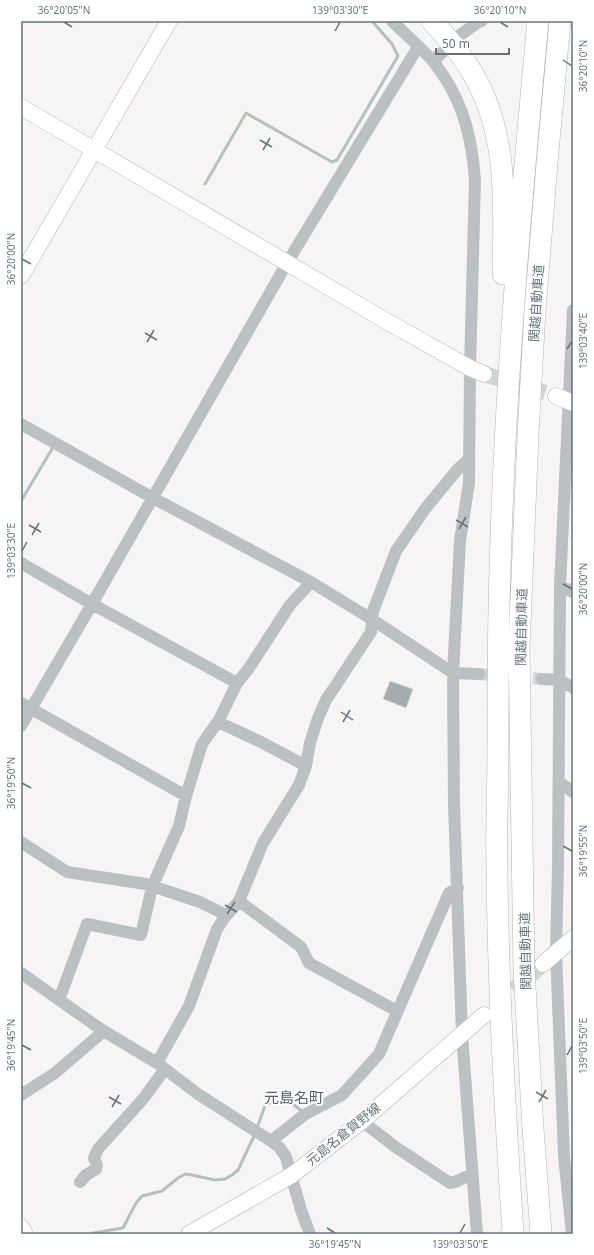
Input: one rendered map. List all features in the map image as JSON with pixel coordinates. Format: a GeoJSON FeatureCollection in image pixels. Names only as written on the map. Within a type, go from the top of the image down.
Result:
{"type":"FeatureCollection","features":[{"type":"Feature","properties":{"kind":"highway"},"geometry":{"type":"LineString","coordinates":[[432,21],[446,37],[473,74],[493,119],[498,143],[502,168],[504,210],[503,306],[506,432]]}},
{"type":"Feature","properties":{"kind":"highway","name":"関越自動車道"},"geometry":{"type":"LineString","coordinates":[[513,1234],[506,1132],[496,866],[498,636],[506,432],[524,165],[538,21]]}},
{"type":"Feature","properties":{"kind":"highway","name":"関越自動車道"},"geometry":{"type":"LineString","coordinates":[[541,1234],[533,1129],[524,969],[520,647],[528,435],[535,310],[560,21]]}},
{"type":"Feature","properties":{"kind":"highway"},"geometry":{"type":"LineString","coordinates":[[535,310],[546,240],[564,64],[570,21]]}},
{"type":"Feature","properties":{"kind":"street"},"geometry":{"type":"LineString","coordinates":[[21,276],[169,21]]}},
{"type":"Feature","properties":{"kind":"street"},"geometry":{"type":"LineString","coordinates":[[392,21],[433,61],[459,104],[467,127],[473,153],[475,180],[477,371],[469,460],[469,483],[460,541],[453,673],[454,803],[462,1035],[477,1234]]}},
{"type":"Feature","properties":{"kind":"street"},"geometry":{"type":"LineString","coordinates":[[460,35],[482,21]]}},
{"type":"Feature","properties":{"kind":"street"},"geometry":{"type":"LineString","coordinates":[[21,726],[26,706],[92,604],[288,263],[418,47]]}},
{"type":"Feature","properties":{"kind":"street"},"geometry":{"type":"LineString","coordinates":[[433,61],[444,51]]}},
{"type":"Feature","properties":{"kind":"street"},"geometry":{"type":"LineString","coordinates":[[21,107],[388,322],[477,371]]}},
{"type":"Feature","properties":{"kind":"street"},"geometry":{"type":"LineString","coordinates":[[572,1234],[571,1209],[564,1156],[556,952],[560,586],[566,400],[573,310]]}},
{"type":"Feature","properties":{"kind":"street"},"geometry":{"type":"LineString","coordinates":[[21,424],[153,498],[311,582],[373,620],[453,673],[479,674]]}},
{"type":"Feature","properties":{"kind":"street"},"geometry":{"type":"LineString","coordinates":[[80,1182],[86,1175],[96,1169],[97,1165],[94,1158],[98,1149],[143,1099],[161,1066],[189,1006],[217,928],[239,901],[263,843],[299,785],[306,766],[310,744],[318,718],[326,700],[371,632],[373,611],[396,551],[425,508],[456,470],[469,460]]}},
{"type":"Feature","properties":{"kind":"street"},"geometry":{"type":"LineString","coordinates":[[21,563],[92,604],[237,683]]}},
{"type":"Feature","properties":{"kind":"street"},"geometry":{"type":"LineString","coordinates":[[59,1000],[87,924],[141,935],[152,887],[179,826],[186,796],[202,744],[218,722],[237,683],[250,668],[290,605],[311,582]]}},
{"type":"Feature","properties":{"kind":"street"},"geometry":{"type":"LineString","coordinates":[[560,586],[573,592]]}},
{"type":"Feature","properties":{"kind":"street"},"geometry":{"type":"LineString","coordinates":[[542,679],[560,680],[573,688]]}},
{"type":"Feature","properties":{"kind":"street"},"geometry":{"type":"LineString","coordinates":[[26,706],[186,796]]}},
{"type":"Feature","properties":{"kind":"street"},"geometry":{"type":"LineString","coordinates":[[218,722],[306,766]]}},
{"type":"Feature","properties":{"kind":"street"},"geometry":{"type":"LineString","coordinates":[[559,782],[573,792]]}},
{"type":"Feature","properties":{"kind":"street"},"geometry":{"type":"LineString","coordinates":[[21,842],[67,872],[146,884],[200,902],[220,912],[225,917]]}},
{"type":"Feature","properties":{"kind":"street"},"geometry":{"type":"LineString","coordinates":[[272,1141],[304,1116],[342,1095],[379,1054],[449,893],[458,888]]}},
{"type":"Feature","properties":{"kind":"street"},"geometry":{"type":"LineString","coordinates":[[239,901],[301,947],[309,963],[397,1011]]}},
{"type":"Feature","properties":{"kind":"street"},"geometry":{"type":"LineString","coordinates":[[543,964],[573,938]]}},
{"type":"Feature","properties":{"kind":"street"},"geometry":{"type":"LineString","coordinates":[[21,972],[102,1030],[161,1066],[198,1094],[279,1147],[286,1157],[301,1210],[310,1234]]}},
{"type":"Feature","properties":{"kind":"street","name":"元島名倉賀野線"},"geometry":{"type":"LineString","coordinates":[[189,1234],[292,1175],[362,1121],[484,1015]]}},
{"type":"Feature","properties":{"kind":"street"},"geometry":{"type":"LineString","coordinates":[[21,1094],[55,1073],[98,1036],[102,1030]]}},
{"type":"Feature","properties":{"kind":"street"},"geometry":{"type":"LineString","coordinates":[[362,1121],[394,1146],[450,1182],[455,1182],[472,1174]]}},
{"type":"Feature","properties":{"kind":"street"},"geometry":{"type":"LineString","coordinates":[[21,1227],[25,1234]]}},
{"type":"Feature","properties":{"kind":"building"},"geometry":{"type":"Polygon","coordinates":[[[390,681],[413,689],[406,708],[383,699],[390,681]]]}},
{"type":"Feature","properties":{"kind":"waterway"},"geometry":{"type":"LineString","coordinates":[[205,184],[246,113],[332,162],[337,160],[398,56],[392,44],[372,21]]}},
{"type":"Feature","properties":{"kind":"waterway"},"geometry":{"type":"LineString","coordinates":[[21,501],[52,449]]}},
{"type":"Feature","properties":{"kind":"waterway"},"geometry":{"type":"LineString","coordinates":[[257,1128],[266,1103],[273,1103],[284,1097],[304,1112]]}},
{"type":"Feature","properties":{"kind":"waterway"},"geometry":{"type":"LineString","coordinates":[[92,1234],[123,1228],[136,1203],[142,1196],[162,1191],[185,1174],[215,1180],[225,1179],[232,1175],[238,1170],[255,1134]]}},
{"type":"Feature","properties":{"kind":"tunnel"},"geometry":{"type":"LineString","coordinates":[[484,374],[556,396]]}},
{"type":"Feature","properties":{"kind":"tunnel"},"geometry":{"type":"LineString","coordinates":[[479,674],[542,679]]}},
{"type":"Feature","properties":{"kind":"tunnel"},"geometry":{"type":"LineString","coordinates":[[495,1006],[543,964]]}},
{"type":"Feature","properties":{"kind":"district","name":"元島名町"},"geometry":{"type":"Point","coordinates":[294,1097]}}]}
